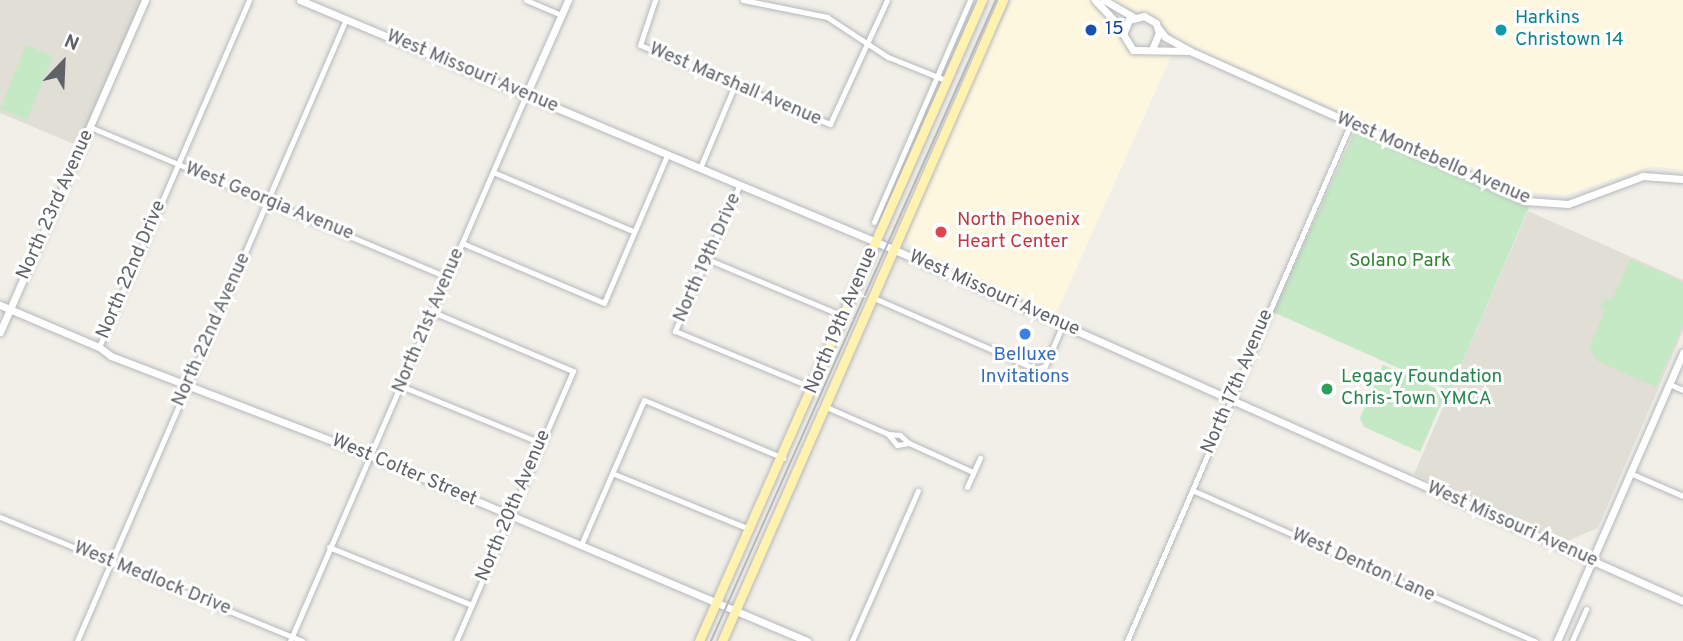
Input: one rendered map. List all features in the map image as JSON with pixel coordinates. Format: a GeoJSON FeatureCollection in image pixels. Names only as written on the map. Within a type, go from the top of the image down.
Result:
{"type":"FeatureCollection","features":[{"type":"Feature","properties":{"kind":"main road","name":"North 19th Avenue"},"geometry":{"type":"LineString","coordinates":[[699,641],[814,388],[982,0]]}},
{"type":"Feature","properties":{"kind":"main road","name":"North 19th Avenue"},"geometry":{"type":"LineString","coordinates":[[722,641],[1003,0]]}},
{"type":"Feature","properties":{"kind":"street","name":"North 23rd Avenue"},"geometry":{"type":"LineString","coordinates":[[0,332],[145,0]]}},
{"type":"Feature","properties":{"kind":"street","name":"North 22nd Drive"},"geometry":{"type":"LineString","coordinates":[[99,347],[249,0]]}},
{"type":"Feature","properties":{"kind":"street","name":"West Missouri Avenue"},"geometry":{"type":"LineString","coordinates":[[300,0],[895,250],[1683,601]]}},
{"type":"Feature","properties":{"kind":"street"},"geometry":{"type":"LineString","coordinates":[[526,0],[562,15]]}},
{"type":"Feature","properties":{"kind":"street","name":"North 21st Avenue"},"geometry":{"type":"LineString","coordinates":[[291,639],[568,0]]}},
{"type":"Feature","properties":{"kind":"street","name":"West Marshall Avenue"},"geometry":{"type":"LineString","coordinates":[[655,0],[639,45],[734,87],[830,124],[868,43]]}},
{"type":"Feature","properties":{"kind":"street"},"geometry":{"type":"LineString","coordinates":[[743,0],[814,12],[888,57],[948,81]]}},
{"type":"Feature","properties":{"kind":"street"},"geometry":{"type":"LineString","coordinates":[[868,43],[887,0]]}},
{"type":"Feature","properties":{"kind":"street","name":"North 19th Avenue"},"geometry":{"type":"LineString","coordinates":[[874,222],[970,0]]}},
{"type":"Feature","properties":{"kind":"street"},"geometry":{"type":"LineString","coordinates":[[1095,0],[1123,30],[1133,17]]}},
{"type":"Feature","properties":{"kind":"street"},"geometry":{"type":"LineString","coordinates":[[1104,0],[1133,17],[1149,17],[1158,28],[1153,47]]}},
{"type":"Feature","properties":{"kind":"street","name":"North 22nd Avenue"},"geometry":{"type":"LineString","coordinates":[[78,641],[346,19]]}},
{"type":"Feature","properties":{"kind":"street","name":"West Montebello Avenue"},"geometry":{"type":"LineString","coordinates":[[1158,28],[1165,37],[1190,51],[1538,204],[1568,204],[1643,176],[1683,179]]}},
{"type":"Feature","properties":{"kind":"street","name":"West Montebello Avenue"},"geometry":{"type":"LineString","coordinates":[[1123,30],[1128,46],[1138,51],[1153,47],[1190,51]]}},
{"type":"Feature","properties":{"kind":"street"},"geometry":{"type":"LineString","coordinates":[[700,168],[734,87]]}},
{"type":"Feature","properties":{"kind":"street","name":"North 17th Avenue"},"geometry":{"type":"LineString","coordinates":[[1127,641],[1351,123]]}},
{"type":"Feature","properties":{"kind":"street","name":"West Georgia Avenue"},"geometry":{"type":"LineString","coordinates":[[90,127],[447,277]]}},
{"type":"Feature","properties":{"kind":"street"},"geometry":{"type":"LineString","coordinates":[[462,243],[604,303],[667,155]]}},
{"type":"Feature","properties":{"kind":"street"},"geometry":{"type":"LineString","coordinates":[[493,172],[634,231]]}},
{"type":"Feature","properties":{"kind":"street","name":"North 19th Drive"},"geometry":{"type":"LineString","coordinates":[[740,184],[675,331],[814,388]]}},
{"type":"Feature","properties":{"kind":"street"},"geometry":{"type":"LineString","coordinates":[[707,259],[845,317]]}},
{"type":"Feature","properties":{"kind":"street"},"geometry":{"type":"LineString","coordinates":[[874,298],[1042,369],[1063,324]]}},
{"type":"Feature","properties":{"kind":"street","name":"West Colter Street"},"geometry":{"type":"LineString","coordinates":[[0,305],[99,347],[111,356],[188,383],[370,456],[807,641]]}},
{"type":"Feature","properties":{"kind":"street","name":"North 20th Avenue"},"geometry":{"type":"LineString","coordinates":[[433,313],[573,372],[456,641]]}},
{"type":"Feature","properties":{"kind":"street"},"geometry":{"type":"LineString","coordinates":[[1558,641],[1683,352]]}},
{"type":"Feature","properties":{"kind":"street"},"geometry":{"type":"LineString","coordinates":[[1669,384],[1683,390]]}},
{"type":"Feature","properties":{"kind":"street"},"geometry":{"type":"LineString","coordinates":[[401,386],[541,443]]}},
{"type":"Feature","properties":{"kind":"street"},"geometry":{"type":"LineString","coordinates":[[581,545],[644,400],[783,458]]}},
{"type":"Feature","properties":{"kind":"street"},"geometry":{"type":"LineString","coordinates":[[824,406],[888,434],[900,435],[909,443],[973,472]]}},
{"type":"Feature","properties":{"kind":"street"},"geometry":{"type":"LineString","coordinates":[[888,434],[897,445],[909,443]]}},
{"type":"Feature","properties":{"kind":"street"},"geometry":{"type":"LineString","coordinates":[[967,487],[980,458]]}},
{"type":"Feature","properties":{"kind":"street"},"geometry":{"type":"LineString","coordinates":[[612,473],[750,529]]}},
{"type":"Feature","properties":{"kind":"street"},"geometry":{"type":"LineString","coordinates":[[1630,473],[1683,496]]}},
{"type":"Feature","properties":{"kind":"street","name":"West Denton Lane"},"geometry":{"type":"LineString","coordinates":[[1192,490],[1535,641]]}},
{"type":"Feature","properties":{"kind":"street"},"geometry":{"type":"LineString","coordinates":[[852,641],[918,491]]}},
{"type":"Feature","properties":{"kind":"street","name":"West Medlock Drive"},"geometry":{"type":"LineString","coordinates":[[0,517],[291,639],[303,641]]}},
{"type":"Feature","properties":{"kind":"street"},"geometry":{"type":"LineString","coordinates":[[329,547],[472,605]]}},
{"type":"Feature","properties":{"kind":"street"},"geometry":{"type":"LineString","coordinates":[[1572,641],[1586,609]]}},
{"type":"Feature","properties":{"kind":"shaded area"},"geometry":{"type":"Polygon","coordinates":[[[0,0],[145,0],[81,147],[0,113],[0,0]]]}},
{"type":"Feature","properties":{"kind":"shaded area"},"geometry":{"type":"Polygon","coordinates":[[[1013,0],[1092,0],[1115,23],[1127,50],[1138,55],[1173,52],[1056,314],[910,245],[907,236],[988,45],[1013,0]]]}},
{"type":"Feature","properties":{"kind":"shaded area"},"geometry":{"type":"Polygon","coordinates":[[[1109,0],[1683,0],[1683,170],[1651,166],[1566,195],[1528,192],[1175,40],[1161,22],[1109,0]]]}},
{"type":"Feature","properties":{"kind":"shaded area"},"geometry":{"type":"Polygon","coordinates":[[[1528,211],[1683,280],[1683,331],[1598,528],[1565,542],[1414,474],[1528,211]]]}},
{"type":"Feature","properties":{"kind":"green space"},"geometry":{"type":"Polygon","coordinates":[[[26,45],[53,56],[27,120],[0,109],[26,45]]]}},
{"type":"Feature","properties":{"kind":"green space","name":"Solano Park"},"geometry":{"type":"Polygon","coordinates":[[[1354,133],[1529,207],[1450,391],[1273,312],[1354,133]]]}},
{"type":"Feature","properties":{"kind":"green space"},"geometry":{"type":"Polygon","coordinates":[[[1630,259],[1683,282],[1683,326],[1656,387],[1597,361],[1589,347],[1605,311],[1600,308],[1604,300],[1613,298],[1630,259]]]}},
{"type":"Feature","properties":{"kind":"green space"},"geometry":{"type":"Polygon","coordinates":[[[1383,365],[1446,393],[1420,452],[1364,427],[1360,418],[1383,365]]]}},
{"type":"Feature","properties":{"kind":"tram line"},"geometry":{"type":"LineString","coordinates":[[711,641],[996,0]]}},
{"type":"Feature","properties":{"kind":"place","name":"15"},"geometry":{"type":"Point","coordinates":[1091,30]}},
{"type":"Feature","properties":{"kind":"place","name":"Harkins Christown 14"},"geometry":{"type":"Point","coordinates":[1501,30]}},
{"type":"Feature","properties":{"kind":"place","name":"North Phoenix Heart Center"},"geometry":{"type":"Point","coordinates":[941,232]}},
{"type":"Feature","properties":{"kind":"place","name":"Belluxe Invitations"},"geometry":{"type":"Point","coordinates":[1025,334]}},
{"type":"Feature","properties":{"kind":"place","name":"Legacy Foundation Chris-Town YMCA"},"geometry":{"type":"Point","coordinates":[1327,389]}}]}
